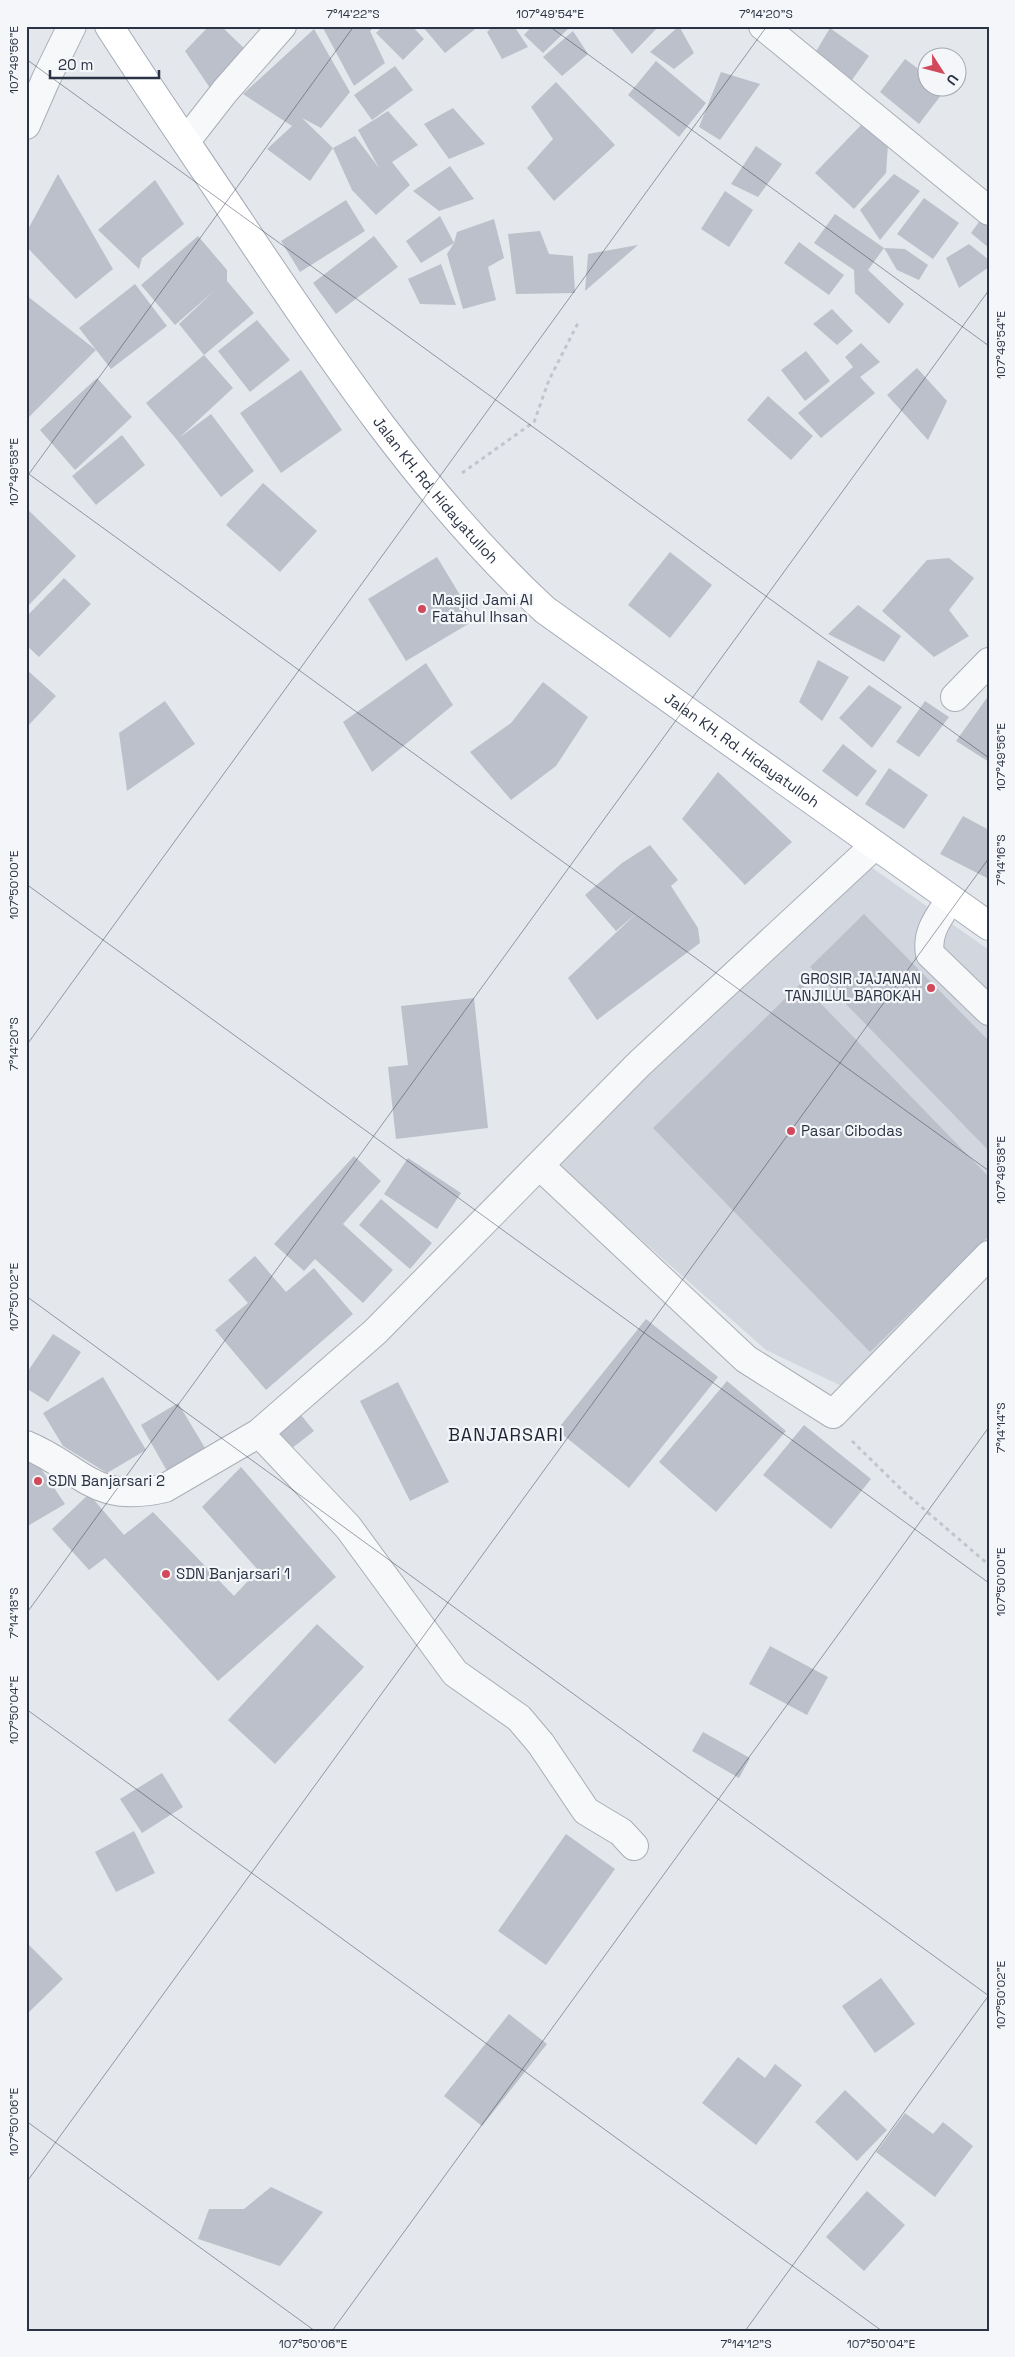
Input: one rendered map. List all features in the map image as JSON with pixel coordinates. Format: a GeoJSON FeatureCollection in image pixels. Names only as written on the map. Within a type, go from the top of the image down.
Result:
{"type":"FeatureCollection","features":[{"type":"Feature","properties":{"kind":"main road","name":"Jalan KH. Rd. Hidayatulloh"},"geometry":{"type":"LineString","coordinates":[[109,26],[318,340],[434,492],[512,580],[545,610],[874,846],[989,926]]}},
{"type":"Feature","properties":{"kind":"street"},"geometry":{"type":"LineString","coordinates":[[26,125],[72,26]]}},
{"type":"Feature","properties":{"kind":"street"},"geometry":{"type":"LineString","coordinates":[[186,141],[225,91],[282,26]]}},
{"type":"Feature","properties":{"kind":"street"},"geometry":{"type":"LineString","coordinates":[[763,26],[989,211]]}},
{"type":"Feature","properties":{"kind":"street"},"geometry":{"type":"LineString","coordinates":[[955,697],[989,662]]}},
{"type":"Feature","properties":{"kind":"street"},"geometry":{"type":"LineString","coordinates":[[26,1445],[102,1489],[150,1492],[165,1488],[259,1433],[375,1332],[639,1064],[874,846]]}},
{"type":"Feature","properties":{"kind":"street"},"geometry":{"type":"LineString","coordinates":[[950,900],[930,931],[928,944],[930,954],[989,1011]]}},
{"type":"Feature","properties":{"kind":"street"},"geometry":{"type":"LineString","coordinates":[[540,1166],[746,1359],[833,1414],[989,1255]]}},
{"type":"Feature","properties":{"kind":"street"},"geometry":{"type":"LineString","coordinates":[[259,1433],[348,1527],[455,1673],[519,1718],[541,1744],[586,1811],[621,1832],[634,1846]]}},
{"type":"Feature","properties":{"kind":"path"},"geometry":{"type":"LineString","coordinates":[[434,492],[534,422],[549,380],[580,321]]}},
{"type":"Feature","properties":{"kind":"path"},"geometry":{"type":"LineString","coordinates":[[833,1414],[844,1432],[904,1492],[989,1565]]}},
{"type":"Feature","properties":{"kind":"shaded area","name":"Pasar Cibodas"},"geometry":{"type":"Polygon","coordinates":[[[871,867],[989,950],[989,1242],[846,1388],[766,1350],[558,1166],[628,1095],[871,867]]]}},
{"type":"Feature","properties":{"kind":"building"},"geometry":{"type":"Polygon","coordinates":[[[209,26],[221,26],[246,50],[210,88],[185,51],[209,26]]]}},
{"type":"Feature","properties":{"kind":"building"},"geometry":{"type":"Polygon","coordinates":[[[322,26],[375,26],[370,31],[385,63],[354,86],[322,26]]]}},
{"type":"Feature","properties":{"kind":"building"},"geometry":{"type":"Polygon","coordinates":[[[383,26],[412,26],[424,39],[403,60],[376,33],[383,26]]]}},
{"type":"Feature","properties":{"kind":"building"},"geometry":{"type":"Polygon","coordinates":[[[422,26],[479,26],[445,53],[422,26]]]}},
{"type":"Feature","properties":{"kind":"building"},"geometry":{"type":"Polygon","coordinates":[[[493,26],[514,26],[528,47],[502,59],[487,32],[493,26]]]}},
{"type":"Feature","properties":{"kind":"building"},"geometry":{"type":"Polygon","coordinates":[[[532,26],[571,26],[543,53],[524,35],[532,26]]]}},
{"type":"Feature","properties":{"kind":"building"},"geometry":{"type":"Polygon","coordinates":[[[612,26],[659,26],[632,54],[611,28],[612,26]]]}},
{"type":"Feature","properties":{"kind":"building"},"geometry":{"type":"Polygon","coordinates":[[[679,26],[694,53],[674,69],[650,52],[679,26]]]}},
{"type":"Feature","properties":{"kind":"building"},"geometry":{"type":"Polygon","coordinates":[[[830,28],[869,56],[852,80],[815,53],[830,28]]]}},
{"type":"Feature","properties":{"kind":"building"},"geometry":{"type":"Polygon","coordinates":[[[314,29],[350,92],[321,128],[302,118],[333,148],[310,181],[267,149],[292,126],[243,94],[314,29]]]}},
{"type":"Feature","properties":{"kind":"building"},"geometry":{"type":"Polygon","coordinates":[[[573,31],[588,54],[562,76],[543,57],[573,31]]]}},
{"type":"Feature","properties":{"kind":"building"},"geometry":{"type":"Polygon","coordinates":[[[905,59],[918,69],[918,98],[939,98],[919,124],[880,92],[905,59]]]}},
{"type":"Feature","properties":{"kind":"building"},"geometry":{"type":"Polygon","coordinates":[[[656,61],[706,103],[679,137],[628,95],[656,61]]]}},
{"type":"Feature","properties":{"kind":"building"},"geometry":{"type":"Polygon","coordinates":[[[395,66],[413,90],[372,120],[354,95],[395,66]]]}},
{"type":"Feature","properties":{"kind":"building"},"geometry":{"type":"Polygon","coordinates":[[[721,72],[760,84],[720,140],[699,127],[721,72]]]}},
{"type":"Feature","properties":{"kind":"building"},"geometry":{"type":"Polygon","coordinates":[[[556,82],[615,145],[554,201],[527,168],[553,139],[531,107],[556,82]]]}},
{"type":"Feature","properties":{"kind":"building"},"geometry":{"type":"Polygon","coordinates":[[[453,108],[485,144],[449,159],[424,124],[453,108]]]}},
{"type":"Feature","properties":{"kind":"building"},"geometry":{"type":"Polygon","coordinates":[[[388,111],[418,145],[392,162],[410,185],[376,215],[352,190],[333,148],[355,136],[379,168],[358,130],[388,111]]]}},
{"type":"Feature","properties":{"kind":"building"},"geometry":{"type":"Polygon","coordinates":[[[862,124],[888,144],[886,173],[854,209],[815,173],[862,124]]]}},
{"type":"Feature","properties":{"kind":"building"},"geometry":{"type":"Polygon","coordinates":[[[756,146],[782,164],[758,197],[731,184],[756,146]]]}},
{"type":"Feature","properties":{"kind":"building"},"geometry":{"type":"Polygon","coordinates":[[[450,166],[474,199],[439,211],[413,191],[450,166]]]}},
{"type":"Feature","properties":{"kind":"building"},"geometry":{"type":"Polygon","coordinates":[[[58,174],[113,269],[76,299],[26,246],[26,233],[58,174]]]}},
{"type":"Feature","properties":{"kind":"building"},"geometry":{"type":"Polygon","coordinates":[[[894,174],[920,191],[880,240],[860,210],[894,174]]]}},
{"type":"Feature","properties":{"kind":"building"},"geometry":{"type":"Polygon","coordinates":[[[155,180],[184,224],[142,258],[139,269],[98,230],[155,180]]]}},
{"type":"Feature","properties":{"kind":"building"},"geometry":{"type":"Polygon","coordinates":[[[725,191],[753,210],[729,247],[701,229],[725,191]]]}},
{"type":"Feature","properties":{"kind":"building"},"geometry":{"type":"Polygon","coordinates":[[[924,198],[959,223],[933,259],[897,234],[924,198]]]}},
{"type":"Feature","properties":{"kind":"building"},"geometry":{"type":"Polygon","coordinates":[[[346,200],[365,231],[300,272],[281,241],[346,200]]]}},
{"type":"Feature","properties":{"kind":"building"},"geometry":{"type":"Polygon","coordinates":[[[986,212],[989,215],[989,248],[971,233],[986,212]]]}},
{"type":"Feature","properties":{"kind":"building"},"geometry":{"type":"Polygon","coordinates":[[[835,214],[884,248],[868,270],[904,304],[889,324],[855,293],[854,270],[814,243],[835,214]]]}},
{"type":"Feature","properties":{"kind":"building"},"geometry":{"type":"Polygon","coordinates":[[[440,216],[454,243],[421,263],[406,241],[440,216]]]}},
{"type":"Feature","properties":{"kind":"building"},"geometry":{"type":"Polygon","coordinates":[[[494,219],[504,258],[488,267],[496,300],[463,309],[447,254],[454,243],[457,232],[494,219]]]}},
{"type":"Feature","properties":{"kind":"building"},"geometry":{"type":"Polygon","coordinates":[[[540,231],[549,254],[573,256],[575,293],[516,294],[508,234],[540,231]]]}},
{"type":"Feature","properties":{"kind":"building"},"geometry":{"type":"Polygon","coordinates":[[[198,236],[227,270],[227,281],[254,313],[204,355],[179,324],[214,291],[175,325],[141,285],[198,236]]]}},
{"type":"Feature","properties":{"kind":"building"},"geometry":{"type":"Polygon","coordinates":[[[374,236],[398,267],[336,314],[313,283],[374,236]]]}},
{"type":"Feature","properties":{"kind":"building"},"geometry":{"type":"Polygon","coordinates":[[[799,242],[844,275],[829,295],[784,263],[799,242]]]}},
{"type":"Feature","properties":{"kind":"building"},"geometry":{"type":"Polygon","coordinates":[[[969,244],[989,260],[989,267],[959,288],[946,258],[969,244]]]}},
{"type":"Feature","properties":{"kind":"building"},"geometry":{"type":"Polygon","coordinates":[[[638,245],[585,291],[588,254],[638,245]]]}},
{"type":"Feature","properties":{"kind":"building"},"geometry":{"type":"Polygon","coordinates":[[[884,248],[905,249],[928,265],[919,280],[897,270],[884,248]]]}},
{"type":"Feature","properties":{"kind":"building"},"geometry":{"type":"Polygon","coordinates":[[[441,264],[456,305],[420,304],[408,279],[441,264]]]}},
{"type":"Feature","properties":{"kind":"building"},"geometry":{"type":"Polygon","coordinates":[[[135,284],[167,326],[111,369],[79,328],[135,284]]]}},
{"type":"Feature","properties":{"kind":"building"},"geometry":{"type":"Polygon","coordinates":[[[26,295],[96,350],[26,420],[26,295]]]}},
{"type":"Feature","properties":{"kind":"building"},"geometry":{"type":"Polygon","coordinates":[[[832,309],[853,331],[837,345],[813,324],[832,309]]]}},
{"type":"Feature","properties":{"kind":"building"},"geometry":{"type":"Polygon","coordinates":[[[257,320],[290,360],[250,392],[218,351],[257,320]]]}},
{"type":"Feature","properties":{"kind":"building"},"geometry":{"type":"Polygon","coordinates":[[[861,343],[880,362],[860,377],[875,393],[821,438],[798,413],[853,367],[845,357],[861,343]]]}},
{"type":"Feature","properties":{"kind":"building"},"geometry":{"type":"Polygon","coordinates":[[[806,351],[830,381],[805,401],[781,370],[806,351]]]}},
{"type":"Feature","properties":{"kind":"building"},"geometry":{"type":"Polygon","coordinates":[[[204,355],[233,388],[179,438],[211,414],[254,471],[221,497],[146,403],[204,355]]]}},
{"type":"Feature","properties":{"kind":"building"},"geometry":{"type":"Polygon","coordinates":[[[917,368],[947,401],[928,440],[887,395],[917,368]]]}},
{"type":"Feature","properties":{"kind":"building"},"geometry":{"type":"Polygon","coordinates":[[[301,370],[342,430],[281,473],[240,413],[301,370]]]}},
{"type":"Feature","properties":{"kind":"building"},"geometry":{"type":"Polygon","coordinates":[[[97,378],[132,417],[75,470],[40,430],[97,378]]]}},
{"type":"Feature","properties":{"kind":"building"},"geometry":{"type":"Polygon","coordinates":[[[768,396],[813,436],[791,460],[747,420],[768,396]]]}},
{"type":"Feature","properties":{"kind":"building"},"geometry":{"type":"Polygon","coordinates":[[[122,435],[145,465],[96,505],[72,476],[122,435]]]}},
{"type":"Feature","properties":{"kind":"building"},"geometry":{"type":"Polygon","coordinates":[[[263,483],[317,531],[280,572],[226,525],[263,483]]]}},
{"type":"Feature","properties":{"kind":"building"},"geometry":{"type":"Polygon","coordinates":[[[26,508],[76,556],[26,608],[26,508]]]}},
{"type":"Feature","properties":{"kind":"building"},"geometry":{"type":"Polygon","coordinates":[[[670,552],[712,585],[670,638],[628,605],[670,552]]]}},
{"type":"Feature","properties":{"kind":"building","name":"Masjid Jami Al Fatahul Ihsan"},"geometry":{"type":"Polygon","coordinates":[[[437,557],[475,620],[406,661],[368,599],[437,557]]]}},
{"type":"Feature","properties":{"kind":"building"},"geometry":{"type":"Polygon","coordinates":[[[949,558],[974,578],[949,610],[969,636],[934,657],[882,611],[927,560],[949,558]]]}},
{"type":"Feature","properties":{"kind":"building"},"geometry":{"type":"Polygon","coordinates":[[[64,578],[91,604],[39,657],[26,645],[26,617],[64,578]]]}},
{"type":"Feature","properties":{"kind":"building"},"geometry":{"type":"Polygon","coordinates":[[[858,605],[901,636],[884,662],[828,634],[858,605]]]}},
{"type":"Feature","properties":{"kind":"building"},"geometry":{"type":"Polygon","coordinates":[[[818,660],[849,677],[822,721],[799,702],[818,660]]]}},
{"type":"Feature","properties":{"kind":"building"},"geometry":{"type":"Polygon","coordinates":[[[426,663],[453,705],[372,772],[343,722],[426,663]]]}},
{"type":"Feature","properties":{"kind":"building"},"geometry":{"type":"Polygon","coordinates":[[[26,669],[56,696],[26,728],[26,669]]]}},
{"type":"Feature","properties":{"kind":"building"},"geometry":{"type":"Polygon","coordinates":[[[543,682],[588,717],[556,766],[511,800],[470,752],[511,723],[543,682]]]}},
{"type":"Feature","properties":{"kind":"building"},"geometry":{"type":"Polygon","coordinates":[[[869,685],[902,707],[872,748],[839,718],[869,685]]]}},
{"type":"Feature","properties":{"kind":"building"},"geometry":{"type":"Polygon","coordinates":[[[989,695],[989,762],[956,741],[989,695]]]}},
{"type":"Feature","properties":{"kind":"building"},"geometry":{"type":"Polygon","coordinates":[[[165,701],[195,744],[127,791],[119,733],[165,701]]]}},
{"type":"Feature","properties":{"kind":"building"},"geometry":{"type":"Polygon","coordinates":[[[925,701],[949,717],[919,757],[896,742],[925,701]]]}},
{"type":"Feature","properties":{"kind":"building"},"geometry":{"type":"Polygon","coordinates":[[[843,744],[877,771],[857,797],[822,771],[843,744]]]}},
{"type":"Feature","properties":{"kind":"building"},"geometry":{"type":"Polygon","coordinates":[[[889,768],[928,795],[904,829],[865,804],[889,768]]]}},
{"type":"Feature","properties":{"kind":"building"},"geometry":{"type":"Polygon","coordinates":[[[718,772],[792,842],[745,885],[682,819],[718,772]]]}},
{"type":"Feature","properties":{"kind":"building"},"geometry":{"type":"Polygon","coordinates":[[[963,816],[989,830],[989,879],[940,854],[963,816]]]}},
{"type":"Feature","properties":{"kind":"building"},"geometry":{"type":"Polygon","coordinates":[[[650,845],[678,880],[671,886],[698,928],[700,943],[597,1020],[568,978],[639,911],[616,931],[585,895],[622,863],[650,845]]]}},
{"type":"Feature","properties":{"kind":"building"},"geometry":{"type":"Polygon","coordinates":[[[864,914],[989,1041],[989,1151],[810,967],[864,914]]]}},
{"type":"Feature","properties":{"kind":"building"},"geometry":{"type":"Polygon","coordinates":[[[801,983],[989,1177],[989,1236],[870,1352],[653,1128],[801,983]]]}},
{"type":"Feature","properties":{"kind":"building"},"geometry":{"type":"Polygon","coordinates":[[[474,998],[488,1128],[396,1139],[388,1067],[408,1065],[401,1006],[474,998]]]}},
{"type":"Feature","properties":{"kind":"building"},"geometry":{"type":"Polygon","coordinates":[[[354,1156],[381,1181],[343,1224],[393,1270],[363,1303],[315,1259],[304,1271],[274,1244],[354,1156]]]}},
{"type":"Feature","properties":{"kind":"building"},"geometry":{"type":"Polygon","coordinates":[[[408,1158],[461,1193],[437,1229],[384,1194],[408,1158]]]}},
{"type":"Feature","properties":{"kind":"building"},"geometry":{"type":"Polygon","coordinates":[[[381,1199],[432,1243],[410,1269],[359,1225],[381,1199]]]}},
{"type":"Feature","properties":{"kind":"building"},"geometry":{"type":"Polygon","coordinates":[[[255,1256],[286,1292],[314,1268],[353,1314],[266,1390],[215,1330],[248,1303],[228,1280],[255,1256]]]}},
{"type":"Feature","properties":{"kind":"building"},"geometry":{"type":"Polygon","coordinates":[[[646,1319],[718,1377],[629,1488],[557,1430],[646,1319]]]}},
{"type":"Feature","properties":{"kind":"building"},"geometry":{"type":"Polygon","coordinates":[[[53,1334],[81,1352],[48,1402],[26,1388],[26,1374],[53,1334]]]}},
{"type":"Feature","properties":{"kind":"building"},"geometry":{"type":"Polygon","coordinates":[[[103,1377],[146,1450],[107,1473],[63,1446],[43,1413],[103,1377]]]}},
{"type":"Feature","properties":{"kind":"building"},"geometry":{"type":"Polygon","coordinates":[[[727,1381],[786,1431],[716,1512],[659,1462],[727,1381]]]}},
{"type":"Feature","properties":{"kind":"building"},"geometry":{"type":"Polygon","coordinates":[[[398,1382],[449,1482],[410,1501],[360,1401],[398,1382]]]}},
{"type":"Feature","properties":{"kind":"building"},"geometry":{"type":"Polygon","coordinates":[[[178,1403],[205,1448],[167,1471],[141,1425],[178,1403]]]}},
{"type":"Feature","properties":{"kind":"building"},"geometry":{"type":"Polygon","coordinates":[[[297,1410],[314,1431],[287,1452],[270,1431],[297,1410]]]}},
{"type":"Feature","properties":{"kind":"building"},"geometry":{"type":"Polygon","coordinates":[[[804,1425],[871,1479],[831,1529],[763,1475],[804,1425]]]}},
{"type":"Feature","properties":{"kind":"building","name":"SDN Banjarsari 2"},"geometry":{"type":"Polygon","coordinates":[[[31,1454],[65,1504],[26,1527],[26,1458],[31,1454]]]}},
{"type":"Feature","properties":{"kind":"building","name":"SDN Banjarsari 1"},"geometry":{"type":"Polygon","coordinates":[[[241,1467],[336,1577],[218,1681],[105,1558],[89,1570],[52,1529],[89,1494],[124,1535],[153,1512],[234,1596],[258,1570],[202,1507],[241,1467]]]}},
{"type":"Feature","properties":{"kind":"building"},"geometry":{"type":"Polygon","coordinates":[[[317,1624],[364,1667],[275,1764],[228,1720],[317,1624]]]}},
{"type":"Feature","properties":{"kind":"building"},"geometry":{"type":"Polygon","coordinates":[[[770,1646],[828,1677],[807,1715],[749,1684],[770,1646]]]}},
{"type":"Feature","properties":{"kind":"building"},"geometry":{"type":"Polygon","coordinates":[[[703,1732],[750,1758],[739,1778],[692,1751],[703,1732]]]}},
{"type":"Feature","properties":{"kind":"building"},"geometry":{"type":"Polygon","coordinates":[[[162,1773],[183,1807],[142,1833],[120,1799],[162,1773]]]}},
{"type":"Feature","properties":{"kind":"building"},"geometry":{"type":"Polygon","coordinates":[[[134,1831],[155,1873],[116,1892],[95,1852],[134,1831]]]}},
{"type":"Feature","properties":{"kind":"building"},"geometry":{"type":"Polygon","coordinates":[[[566,1834],[615,1869],[546,1965],[498,1931],[566,1834]]]}},
{"type":"Feature","properties":{"kind":"building"},"geometry":{"type":"Polygon","coordinates":[[[26,1942],[63,1979],[26,2015],[26,1942]]]}},
{"type":"Feature","properties":{"kind":"building"},"geometry":{"type":"Polygon","coordinates":[[[881,1978],[915,2024],[875,2053],[842,2006],[881,1978]]]}},
{"type":"Feature","properties":{"kind":"building"},"geometry":{"type":"Polygon","coordinates":[[[509,2014],[547,2044],[482,2126],[444,2096],[509,2014]]]}},
{"type":"Feature","properties":{"kind":"building"},"geometry":{"type":"Polygon","coordinates":[[[738,2057],[765,2078],[775,2064],[802,2085],[756,2145],[702,2103],[738,2057]]]}},
{"type":"Feature","properties":{"kind":"building"},"geometry":{"type":"Polygon","coordinates":[[[845,2090],[887,2130],[857,2161],[815,2122],[845,2090]]]}},
{"type":"Feature","properties":{"kind":"building"},"geometry":{"type":"Polygon","coordinates":[[[905,2113],[933,2134],[943,2122],[973,2146],[935,2197],[876,2152],[905,2113]]]}},
{"type":"Feature","properties":{"kind":"building"},"geometry":{"type":"Polygon","coordinates":[[[271,2187],[323,2212],[280,2266],[198,2239],[209,2209],[244,2209],[271,2187]]]}},
{"type":"Feature","properties":{"kind":"building"},"geometry":{"type":"Polygon","coordinates":[[[867,2191],[905,2225],[864,2271],[826,2237],[867,2191]]]}},
{"type":"Feature","properties":{"kind":"place","name":"Masjid Jami Al Fatahul Ihsan"},"geometry":{"type":"Point","coordinates":[422,609]}},
{"type":"Feature","properties":{"kind":"place","name":"GROSIR JAJANAN TANJILUL BAROKAH"},"geometry":{"type":"Point","coordinates":[931,988]}},
{"type":"Feature","properties":{"kind":"place","name":"Pasar Cibodas"},"geometry":{"type":"Point","coordinates":[791,1131]}},
{"type":"Feature","properties":{"kind":"place","name":"SDN Banjarsari 2"},"geometry":{"type":"Point","coordinates":[38,1481]}},
{"type":"Feature","properties":{"kind":"place","name":"SDN Banjarsari 1"},"geometry":{"type":"Point","coordinates":[166,1574]}},
{"type":"Feature","properties":{"kind":"district","name":"BANJARSARI"},"geometry":{"type":"Point","coordinates":[506,1435]}}]}
